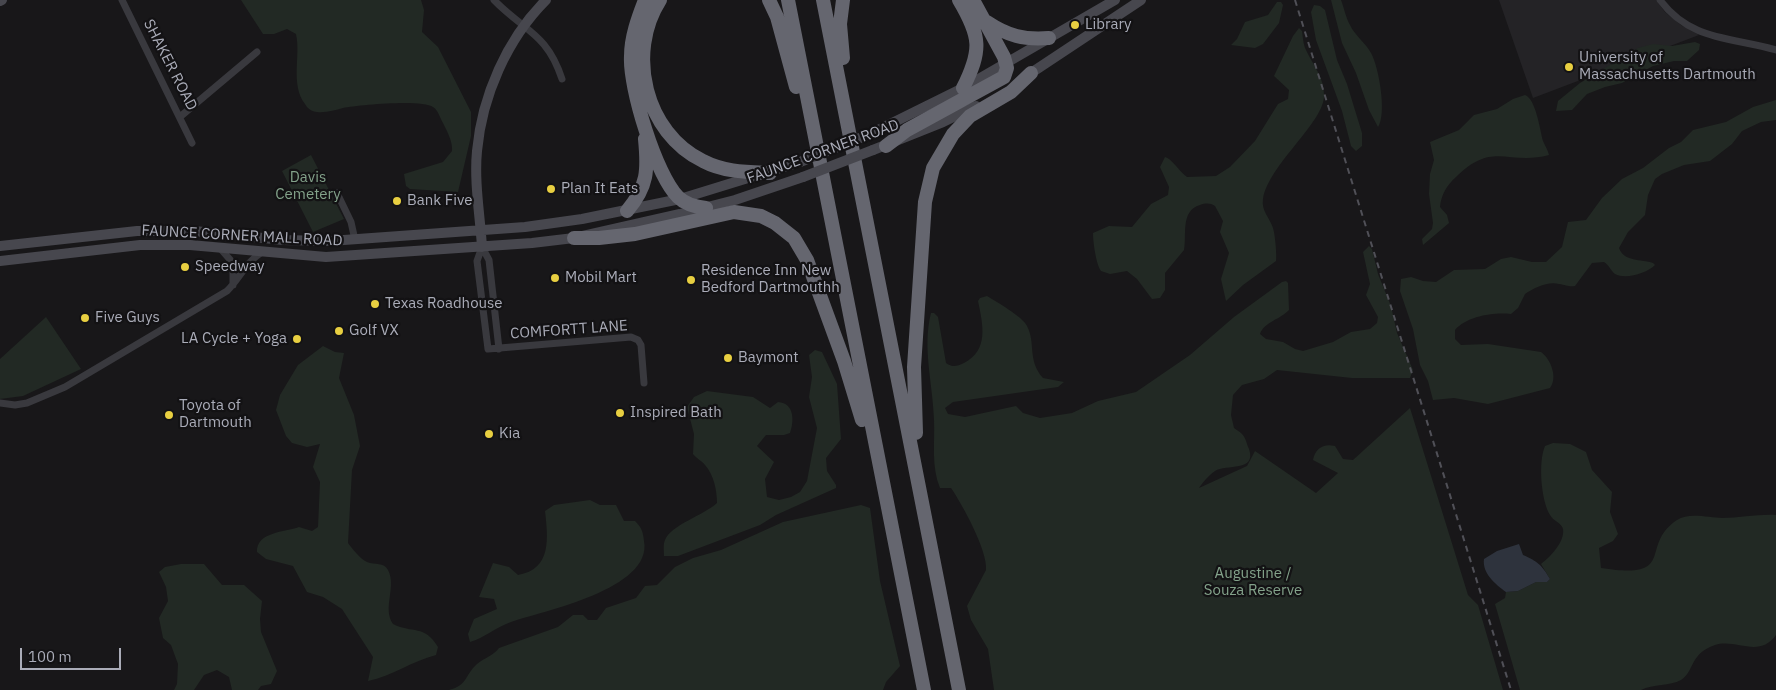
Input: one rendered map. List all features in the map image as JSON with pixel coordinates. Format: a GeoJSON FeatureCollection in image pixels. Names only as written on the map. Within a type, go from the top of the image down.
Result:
{"type":"FeatureCollection","features":[{"type":"Feature","properties":{"kind":"highway"},"geometry":{"type":"LineString","coordinates":[[645,0],[634,31],[631,55],[633,85],[644,123],[659,162],[680,199],[693,206],[706,208]]}},
{"type":"Feature","properties":{"kind":"highway"},"geometry":{"type":"LineString","coordinates":[[660,0],[647,27],[643,61],[649,96],[661,123],[680,145],[702,161],[735,171],[770,173]]}},
{"type":"Feature","properties":{"kind":"highway"},"geometry":{"type":"LineString","coordinates":[[769,0],[777,17],[801,105],[816,145]]}},
{"type":"Feature","properties":{"kind":"highway"},"geometry":{"type":"LineString","coordinates":[[788,0],[924,690]]}},
{"type":"Feature","properties":{"kind":"highway"},"geometry":{"type":"LineString","coordinates":[[823,0],[959,690]]}},
{"type":"Feature","properties":{"kind":"highway"},"geometry":{"type":"LineString","coordinates":[[843,0],[840,24],[847,118]]}},
{"type":"Feature","properties":{"kind":"highway"},"geometry":{"type":"LineString","coordinates":[[959,0],[973,24],[978,43],[974,64],[963,88]]}},
{"type":"Feature","properties":{"kind":"highway"},"geometry":{"type":"LineString","coordinates":[[880,148],[907,130],[999,81],[1005,75],[1006,64],[974,0]]}},
{"type":"Feature","properties":{"kind":"highway"},"geometry":{"type":"LineString","coordinates":[[985,20],[1016,37],[1049,38]]}},
{"type":"Feature","properties":{"kind":"highway"},"geometry":{"type":"LineString","coordinates":[[918,484],[914,367],[927,185],[940,152],[958,128],[970,116],[1010,92],[1031,73]]}},
{"type":"Feature","properties":{"kind":"highway"},"geometry":{"type":"LineString","coordinates":[[627,211],[639,196],[644,184],[647,162],[644,123]]}},
{"type":"Feature","properties":{"kind":"highway"},"geometry":{"type":"LineString","coordinates":[[574,238],[599,238],[635,234],[734,212],[761,216],[781,227],[794,238],[806,260],[841,354],[865,433],[883,480]]}},
{"type":"Feature","properties":{"kind":"main road"},"geometry":{"type":"LineString","coordinates":[[482,246],[476,162],[483,116],[499,70],[524,25],[546,0]]}},
{"type":"Feature","properties":{"kind":"main road","name":"FAUNCE CORNER ROAD"},"geometry":{"type":"LineString","coordinates":[[481,231],[551,224],[627,211],[680,199],[770,173],[870,134],[963,88],[1115,0]]}},
{"type":"Feature","properties":{"kind":"main road","name":"FAUNCE CORNER ROAD"},"geometry":{"type":"LineString","coordinates":[[482,246],[574,238],[706,208],[803,177],[880,148],[966,111],[1031,73],[1136,1]]}},
{"type":"Feature","properties":{"kind":"main road","name":"FAUNCE CORNER MALL ROAD"},"geometry":{"type":"LineString","coordinates":[[0,246],[107,233],[154,230],[194,231],[283,240],[355,240],[481,231]]}},
{"type":"Feature","properties":{"kind":"main road","name":"FAUNCE CORNER MALL ROAD"},"geometry":{"type":"LineString","coordinates":[[0,261],[127,246],[171,244],[326,257],[482,246]]}},
{"type":"Feature","properties":{"kind":"street","name":"SHAKER ROAD"},"geometry":{"type":"LineString","coordinates":[[122,0],[181,116],[192,143]]}},
{"type":"Feature","properties":{"kind":"street"},"geometry":{"type":"LineString","coordinates":[[494,0],[550,50],[562,79]]}},
{"type":"Feature","properties":{"kind":"street"},"geometry":{"type":"LineString","coordinates":[[1660,0],[1679,18],[1704,34],[1776,50]]}},
{"type":"Feature","properties":{"kind":"street"},"geometry":{"type":"LineString","coordinates":[[181,116],[257,52]]}},
{"type":"Feature","properties":{"kind":"street"},"geometry":{"type":"LineString","coordinates":[[336,193],[351,222],[355,240]]}},
{"type":"Feature","properties":{"kind":"street"},"geometry":{"type":"LineString","coordinates":[[482,246],[489,260],[499,349]]}},
{"type":"Feature","properties":{"kind":"street","name":"COMFORTT LANE"},"geometry":{"type":"LineString","coordinates":[[482,246],[478,261],[488,349],[635,338],[640,342],[642,348],[644,383]]}},
{"type":"Feature","properties":{"kind":"street"},"geometry":{"type":"LineString","coordinates":[[219,247],[233,263],[232,285]]}},
{"type":"Feature","properties":{"kind":"street"},"geometry":{"type":"LineString","coordinates":[[0,403],[15,405],[27,403],[65,387],[215,298],[232,285],[249,262],[262,252]]}},
{"type":"Feature","properties":{"kind":"shaded area","name":"University of Massachusetts Dartmouth"},"geometry":{"type":"Polygon","coordinates":[[[1499,0],[1656,0],[1665,12],[1681,25],[1699,35],[1533,98],[1499,0]]]}},
{"type":"Feature","properties":{"kind":"shaded area"},"geometry":{"type":"Polygon","coordinates":[[[1519,544],[1523,555],[1539,564],[1550,579],[1547,582],[1536,582],[1518,591],[1506,592],[1487,573],[1484,559],[1497,551],[1519,544]]]}},
{"type":"Feature","properties":{"kind":"green space"},"geometry":{"type":"Polygon","coordinates":[[[241,0],[421,0],[424,10],[422,32],[438,47],[471,112],[471,136],[458,192],[410,189],[406,186],[404,174],[443,162],[452,151],[452,144],[435,108],[416,103],[390,103],[362,105],[324,112],[312,111],[306,105],[298,88],[296,34],[287,29],[274,34],[263,34],[241,0]]]}},
{"type":"Feature","properties":{"kind":"green space"},"geometry":{"type":"Polygon","coordinates":[[[1331,0],[1341,0],[1352,29],[1369,49],[1374,60],[1382,102],[1381,121],[1378,127],[1369,110],[1356,73],[1342,43],[1331,0]]]}},
{"type":"Feature","properties":{"kind":"green space"},"geometry":{"type":"Polygon","coordinates":[[[1277,2],[1281,2],[1283,5],[1279,23],[1263,44],[1255,48],[1231,45],[1237,39],[1245,22],[1268,15],[1277,2]]]}},
{"type":"Feature","properties":{"kind":"green space"},"geometry":{"type":"Polygon","coordinates":[[[1314,5],[1320,6],[1325,10],[1337,60],[1347,84],[1362,133],[1362,146],[1356,151],[1351,146],[1342,111],[1316,40],[1311,12],[1314,5]]]}},
{"type":"Feature","properties":{"kind":"green space"},"geometry":{"type":"Polygon","coordinates":[[[1299,28],[1302,31],[1306,50],[1322,82],[1324,95],[1322,106],[1316,118],[1275,172],[1267,186],[1263,199],[1264,211],[1274,231],[1276,261],[1243,285],[1226,301],[1221,279],[1229,253],[1220,232],[1223,221],[1215,206],[1206,204],[1200,205],[1189,212],[1184,250],[1165,273],[1165,290],[1160,298],[1152,299],[1137,279],[1127,271],[1110,274],[1101,271],[1096,258],[1093,233],[1109,226],[1132,227],[1151,204],[1168,195],[1169,187],[1160,167],[1165,157],[1187,177],[1216,176],[1230,167],[1255,141],[1278,104],[1288,99],[1289,90],[1274,76],[1293,36],[1299,28]]]}},
{"type":"Feature","properties":{"kind":"green space"},"geometry":{"type":"Polygon","coordinates":[[[1695,42],[1700,44],[1699,50],[1687,61],[1674,61],[1653,66],[1622,83],[1587,94],[1572,110],[1556,111],[1558,101],[1580,83],[1638,48],[1653,44],[1672,46],[1695,42]]]}},
{"type":"Feature","properties":{"kind":"green space"},"geometry":{"type":"Polygon","coordinates":[[[1525,95],[1535,108],[1543,141],[1549,155],[1535,158],[1491,157],[1469,166],[1450,183],[1442,198],[1440,207],[1447,215],[1449,223],[1423,245],[1422,239],[1432,229],[1433,223],[1429,194],[1430,174],[1434,160],[1430,142],[1459,130],[1474,115],[1497,109],[1513,99],[1525,95]]]}},
{"type":"Feature","properties":{"kind":"green space"},"geometry":{"type":"Polygon","coordinates":[[[1776,100],[1776,120],[1761,122],[1742,131],[1732,144],[1710,161],[1684,165],[1655,179],[1648,195],[1645,215],[1628,232],[1619,248],[1629,258],[1653,263],[1655,265],[1651,268],[1636,275],[1620,276],[1615,274],[1604,262],[1592,263],[1575,286],[1550,283],[1541,286],[1525,294],[1518,308],[1511,314],[1497,314],[1474,318],[1466,321],[1455,330],[1455,339],[1461,345],[1488,344],[1541,352],[1548,359],[1552,369],[1553,379],[1550,388],[1488,404],[1454,398],[1433,400],[1428,381],[1420,365],[1413,329],[1400,291],[1401,279],[1411,277],[1423,281],[1436,282],[1454,270],[1485,269],[1501,259],[1511,257],[1532,262],[1546,262],[1562,247],[1568,222],[1586,220],[1602,198],[1622,179],[1643,168],[1669,148],[1681,142],[1693,130],[1726,122],[1753,107],[1776,100]]]}},
{"type":"Feature","properties":{"kind":"green space","name":"Davis Cemetery"},"geometry":{"type":"Polygon","coordinates":[[[311,155],[344,219],[313,232],[282,171],[311,155]]]}},
{"type":"Feature","properties":{"kind":"green space","name":"Augustine / Souza Reserve"},"geometry":{"type":"Polygon","coordinates":[[[1369,246],[1372,249],[1378,274],[1391,306],[1397,333],[1413,370],[1410,378],[1352,378],[1277,370],[1264,379],[1242,385],[1233,395],[1231,415],[1234,428],[1243,435],[1246,441],[1249,449],[1249,461],[1239,466],[1215,471],[1199,488],[1247,466],[1255,451],[1316,493],[1338,473],[1313,460],[1316,452],[1321,447],[1327,445],[1335,446],[1343,459],[1353,460],[1410,408],[1468,595],[1478,605],[1503,690],[994,690],[988,649],[971,620],[967,606],[986,570],[986,562],[979,540],[956,495],[951,488],[940,488],[935,471],[933,407],[928,353],[931,313],[938,317],[946,363],[951,366],[957,366],[972,358],[981,344],[982,328],[978,301],[980,298],[987,296],[1025,322],[1030,332],[1035,365],[1043,378],[1064,382],[1058,387],[953,402],[945,408],[948,414],[965,417],[1016,406],[1023,413],[1040,418],[1072,413],[1098,401],[1136,392],[1190,355],[1234,317],[1282,282],[1286,281],[1288,283],[1289,310],[1265,326],[1260,334],[1266,339],[1283,342],[1303,351],[1333,342],[1351,332],[1370,329],[1377,323],[1378,317],[1366,295],[1370,284],[1363,252],[1369,246]]]}},
{"type":"Feature","properties":{"kind":"green space"},"geometry":{"type":"Polygon","coordinates":[[[46,317],[81,369],[23,396],[0,399],[0,359],[46,317]]]}},
{"type":"Feature","properties":{"kind":"green space"},"geometry":{"type":"Polygon","coordinates":[[[323,346],[335,352],[344,353],[339,378],[354,415],[360,446],[352,470],[348,543],[364,561],[382,565],[388,570],[391,583],[389,611],[393,624],[423,632],[438,647],[436,655],[368,681],[373,657],[342,609],[323,597],[307,592],[293,566],[266,559],[257,552],[261,540],[272,534],[299,527],[312,531],[318,527],[320,482],[313,467],[320,444],[307,447],[292,443],[286,436],[276,410],[280,395],[298,365],[323,346]]]}},
{"type":"Feature","properties":{"kind":"green space"},"geometry":{"type":"Polygon","coordinates":[[[815,350],[822,352],[837,384],[841,439],[826,458],[827,471],[836,488],[776,515],[760,525],[678,556],[664,556],[664,542],[668,535],[717,503],[716,488],[711,473],[693,454],[694,434],[687,407],[694,397],[707,391],[753,397],[770,408],[778,402],[788,406],[792,414],[790,433],[766,435],[757,446],[774,462],[765,479],[767,497],[779,500],[800,492],[807,481],[817,428],[809,397],[812,377],[809,355],[815,350]]]}},
{"type":"Feature","properties":{"kind":"green space"},"geometry":{"type":"Polygon","coordinates":[[[1553,443],[1570,444],[1586,452],[1592,470],[1612,492],[1610,512],[1618,534],[1613,541],[1599,548],[1601,568],[1625,570],[1640,569],[1649,565],[1666,530],[1677,520],[1687,516],[1729,518],[1776,515],[1776,635],[1762,646],[1715,645],[1701,653],[1689,672],[1681,680],[1641,690],[1520,690],[1495,604],[1505,598],[1506,592],[1518,591],[1536,582],[1547,582],[1550,579],[1541,564],[1556,549],[1563,534],[1562,527],[1551,517],[1544,500],[1543,491],[1541,471],[1543,453],[1545,446],[1553,443]]]}},
{"type":"Feature","properties":{"kind":"green space"},"geometry":{"type":"Polygon","coordinates":[[[590,500],[600,505],[616,505],[624,521],[635,521],[641,528],[644,541],[642,558],[632,572],[614,585],[593,595],[511,622],[470,642],[468,634],[474,619],[497,609],[494,599],[479,597],[493,563],[509,567],[518,575],[529,572],[537,566],[545,551],[547,532],[545,511],[554,505],[590,500]]]}},
{"type":"Feature","properties":{"kind":"green space"},"geometry":{"type":"Polygon","coordinates":[[[861,505],[870,508],[880,581],[900,666],[886,682],[883,690],[449,690],[460,686],[477,664],[499,648],[558,627],[573,615],[583,615],[588,620],[597,620],[606,608],[636,598],[645,586],[657,585],[675,567],[693,558],[721,550],[783,522],[861,505]]]}},
{"type":"Feature","properties":{"kind":"green space"},"geometry":{"type":"Polygon","coordinates":[[[181,564],[204,564],[222,585],[244,585],[262,601],[261,632],[277,671],[271,684],[261,686],[258,690],[232,690],[229,677],[217,670],[204,675],[194,690],[174,690],[177,684],[178,664],[171,645],[163,638],[159,618],[168,601],[166,587],[159,572],[165,567],[181,564]]]}},
{"type":"Feature","properties":{"kind":"railway"},"geometry":{"type":"LineString","coordinates":[[1295,0],[1511,690]]}},
{"type":"Feature","properties":{"kind":"place","name":"Library"},"geometry":{"type":"Point","coordinates":[1075,25]}},
{"type":"Feature","properties":{"kind":"place","name":"University of Massachusetts Dartmouth"},"geometry":{"type":"Point","coordinates":[1569,67]}},
{"type":"Feature","properties":{"kind":"place","name":"Plan It Eats"},"geometry":{"type":"Point","coordinates":[551,189]}},
{"type":"Feature","properties":{"kind":"place","name":"Bank Five"},"geometry":{"type":"Point","coordinates":[397,201]}},
{"type":"Feature","properties":{"kind":"place","name":"Speedway"},"geometry":{"type":"Point","coordinates":[185,267]}},
{"type":"Feature","properties":{"kind":"place","name":"Mobil Mart"},"geometry":{"type":"Point","coordinates":[555,278]}},
{"type":"Feature","properties":{"kind":"place","name":"Residence Inn New Bedford Dartmouthh"},"geometry":{"type":"Point","coordinates":[691,280]}},
{"type":"Feature","properties":{"kind":"place","name":"Texas Roadhouse"},"geometry":{"type":"Point","coordinates":[375,304]}},
{"type":"Feature","properties":{"kind":"place","name":"Five Guys"},"geometry":{"type":"Point","coordinates":[85,318]}},
{"type":"Feature","properties":{"kind":"place","name":"Golf VX"},"geometry":{"type":"Point","coordinates":[339,331]}},
{"type":"Feature","properties":{"kind":"place","name":"LA Cycle + Yoga"},"geometry":{"type":"Point","coordinates":[297,339]}},
{"type":"Feature","properties":{"kind":"place","name":"Baymont"},"geometry":{"type":"Point","coordinates":[728,358]}},
{"type":"Feature","properties":{"kind":"place","name":"Inspired Bath"},"geometry":{"type":"Point","coordinates":[620,413]}},
{"type":"Feature","properties":{"kind":"place","name":"Toyota of Dartmouth"},"geometry":{"type":"Point","coordinates":[169,415]}},
{"type":"Feature","properties":{"kind":"place","name":"Kia"},"geometry":{"type":"Point","coordinates":[489,434]}}]}
